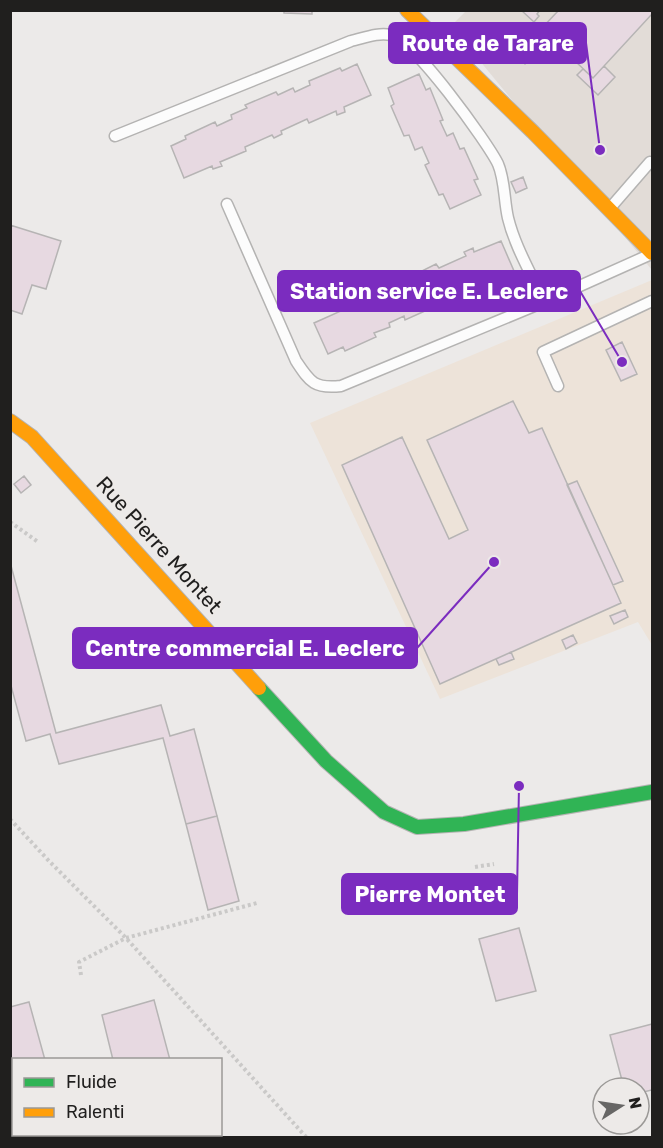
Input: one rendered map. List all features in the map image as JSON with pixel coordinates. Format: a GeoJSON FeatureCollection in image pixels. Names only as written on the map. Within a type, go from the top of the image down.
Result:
{"type":"FeatureCollection","features":[{"type":"Feature","properties":{"kind":"street"},"geometry":{"type":"LineString","coordinates":[[407,10],[652,253]]}},
{"type":"Feature","properties":{"kind":"street","name":"Rue Pierre Montet"},"geometry":{"type":"LineString","coordinates":[[10,421],[32,437],[326,761],[384,812],[417,827],[464,824],[652,792]]}},
{"type":"Feature","properties":{"kind":"lane"},"geometry":{"type":"LineString","coordinates":[[115,136],[351,41],[377,34],[393,35],[411,47],[431,70],[499,165],[513,234],[544,302]]}},
{"type":"Feature","properties":{"kind":"lane"},"geometry":{"type":"LineString","coordinates":[[609,209],[650,162]]}},
{"type":"Feature","properties":{"kind":"lane"},"geometry":{"type":"LineString","coordinates":[[227,204],[296,361],[310,382],[326,388],[341,386],[544,302],[652,253]]}},
{"type":"Feature","properties":{"kind":"lane"},"geometry":{"type":"LineString","coordinates":[[558,386],[543,352],[652,301]]}},
{"type":"Feature","properties":{"kind":"path"},"geometry":{"type":"LineString","coordinates":[[10,522],[38,542]]}},
{"type":"Feature","properties":{"kind":"path"},"geometry":{"type":"LineString","coordinates":[[10,819],[126,938],[307,1137]]}},
{"type":"Feature","properties":{"kind":"path"},"geometry":{"type":"LineString","coordinates":[[475,867],[494,864]]}},
{"type":"Feature","properties":{"kind":"path"},"geometry":{"type":"LineString","coordinates":[[81,975],[79,962],[126,938],[257,903]]}},
{"type":"Feature","properties":{"kind":"shaded area"},"geometry":{"type":"Polygon","coordinates":[[[466,11],[652,11],[652,270],[451,26],[466,11]]]}},
{"type":"Feature","properties":{"kind":"shaded area"},"geometry":{"type":"Polygon","coordinates":[[[652,280],[652,645],[638,622],[440,699],[310,423],[652,280]]]}},
{"type":"Feature","properties":{"kind":"building"},"geometry":{"type":"Polygon","coordinates":[[[284,10],[312,10],[312,14],[284,13],[284,10]]]}},
{"type":"Feature","properties":{"kind":"building"},"geometry":{"type":"Polygon","coordinates":[[[521,10],[540,10],[534,22],[521,10]]]}},
{"type":"Feature","properties":{"kind":"building"},"geometry":{"type":"Polygon","coordinates":[[[559,10],[652,10],[652,14],[593,78],[541,29],[559,10]]]}},
{"type":"Feature","properties":{"kind":"building"},"geometry":{"type":"Polygon","coordinates":[[[533,25],[547,39],[525,64],[509,50],[533,25]]]}},
{"type":"Feature","properties":{"kind":"building"},"geometry":{"type":"Polygon","coordinates":[[[357,64],[371,95],[344,107],[345,112],[337,115],[336,111],[309,123],[307,119],[281,131],[282,134],[274,138],[272,135],[245,147],[246,151],[220,162],[222,166],[213,169],[212,166],[184,178],[171,146],[186,139],[185,136],[215,122],[217,126],[232,119],[231,115],[247,108],[245,105],[276,92],[278,95],[293,88],[295,92],[310,85],[309,81],[340,68],[342,71],[357,64]]]}},
{"type":"Feature","properties":{"kind":"building"},"geometry":{"type":"Polygon","coordinates":[[[604,66],[615,77],[598,95],[577,75],[583,69],[593,78],[604,66]]]}},
{"type":"Feature","properties":{"kind":"building"},"geometry":{"type":"Polygon","coordinates":[[[419,74],[426,90],[430,88],[447,136],[453,133],[460,149],[464,148],[478,179],[474,180],[481,195],[450,209],[443,194],[439,195],[425,165],[429,163],[422,147],[415,150],[409,135],[404,136],[391,106],[394,104],[388,88],[419,74]]]}},
{"type":"Feature","properties":{"kind":"building"},"geometry":{"type":"Polygon","coordinates":[[[523,177],[527,188],[516,193],[511,182],[523,177]]]}},
{"type":"Feature","properties":{"kind":"building"},"geometry":{"type":"Polygon","coordinates":[[[10,225],[61,241],[46,289],[32,285],[22,314],[10,310],[10,225]]]}},
{"type":"Feature","properties":{"kind":"building"},"geometry":{"type":"Polygon","coordinates":[[[501,241],[514,271],[499,278],[500,282],[469,296],[468,292],[452,299],[451,296],[435,303],[436,306],[405,320],[404,316],[389,323],[390,327],[374,333],[376,337],[345,351],[343,347],[328,354],[314,323],[341,311],[339,307],[348,303],[349,307],[377,296],[375,292],[401,280],[399,276],[408,272],[410,277],[436,264],[439,268],[466,256],[464,252],[473,248],[474,252],[501,241]]]}},
{"type":"Feature","properties":{"kind":"building"},"geometry":{"type":"Polygon","coordinates":[[[622,342],[637,374],[621,381],[606,350],[622,342]]]}},
{"type":"Feature","properties":{"kind":"building"},"geometry":{"type":"Polygon","coordinates":[[[513,401],[529,433],[542,428],[621,603],[440,684],[342,465],[402,437],[449,539],[468,530],[427,440],[513,401]]]}},
{"type":"Feature","properties":{"kind":"building"},"geometry":{"type":"Polygon","coordinates":[[[24,476],[31,485],[21,493],[14,484],[24,476]]]}},
{"type":"Feature","properties":{"kind":"building"},"geometry":{"type":"Polygon","coordinates":[[[577,481],[623,581],[613,585],[567,485],[577,481]]]}},
{"type":"Feature","properties":{"kind":"building"},"geometry":{"type":"Polygon","coordinates":[[[10,562],[56,733],[161,705],[170,736],[194,729],[217,816],[186,824],[163,738],[59,764],[50,734],[26,741],[10,682],[10,562]]]}},
{"type":"Feature","properties":{"kind":"building"},"geometry":{"type":"Polygon","coordinates":[[[625,610],[628,617],[614,624],[610,616],[625,610]]]}},
{"type":"Feature","properties":{"kind":"building"},"geometry":{"type":"Polygon","coordinates":[[[573,635],[577,643],[566,649],[562,640],[573,635]]]}},
{"type":"Feature","properties":{"kind":"building"},"geometry":{"type":"Polygon","coordinates":[[[511,652],[514,659],[499,665],[496,659],[511,652]]]}},
{"type":"Feature","properties":{"kind":"building"},"geometry":{"type":"Polygon","coordinates":[[[217,816],[239,901],[208,910],[186,824],[217,816]]]}},
{"type":"Feature","properties":{"kind":"building"},"geometry":{"type":"Polygon","coordinates":[[[519,928],[536,991],[496,1001],[479,939],[519,928]]]}},
{"type":"Feature","properties":{"kind":"building"},"geometry":{"type":"Polygon","coordinates":[[[154,1000],[169,1058],[113,1058],[102,1015],[154,1000]]]}},
{"type":"Feature","properties":{"kind":"building"},"geometry":{"type":"Polygon","coordinates":[[[29,1002],[44,1058],[12,1058],[12,1072],[10,1072],[10,1007],[29,1002]]]}},
{"type":"Feature","properties":{"kind":"building"},"geometry":{"type":"Polygon","coordinates":[[[652,1024],[652,1090],[651,1076],[621,1076],[610,1035],[652,1024]]]}},
{"type":"Feature","properties":{"kind":"traffic: fast"},"geometry":{"type":"LineString","coordinates":[[259,688],[326,761],[384,812],[417,827],[464,824],[652,792]]}},
{"type":"Feature","properties":{"kind":"traffic: slow"},"geometry":{"type":"LineString","coordinates":[[407,10],[533,132],[652,253]]}},
{"type":"Feature","properties":{"kind":"traffic: slow"},"geometry":{"type":"LineString","coordinates":[[10,421],[32,437],[259,688]]}},
{"type":"Feature","properties":{"kind":"place","name":"Route de Tarare"},"geometry":{"type":"Point","coordinates":[600,150]}},
{"type":"Feature","properties":{"kind":"place","name":"Station service E. Leclerc"},"geometry":{"type":"Point","coordinates":[622,362]}},
{"type":"Feature","properties":{"kind":"place","name":"Centre commercial E. Leclerc"},"geometry":{"type":"Point","coordinates":[494,562]}},
{"type":"Feature","properties":{"kind":"place","name":"Pierre Montet"},"geometry":{"type":"Point","coordinates":[519,786]}}]}
